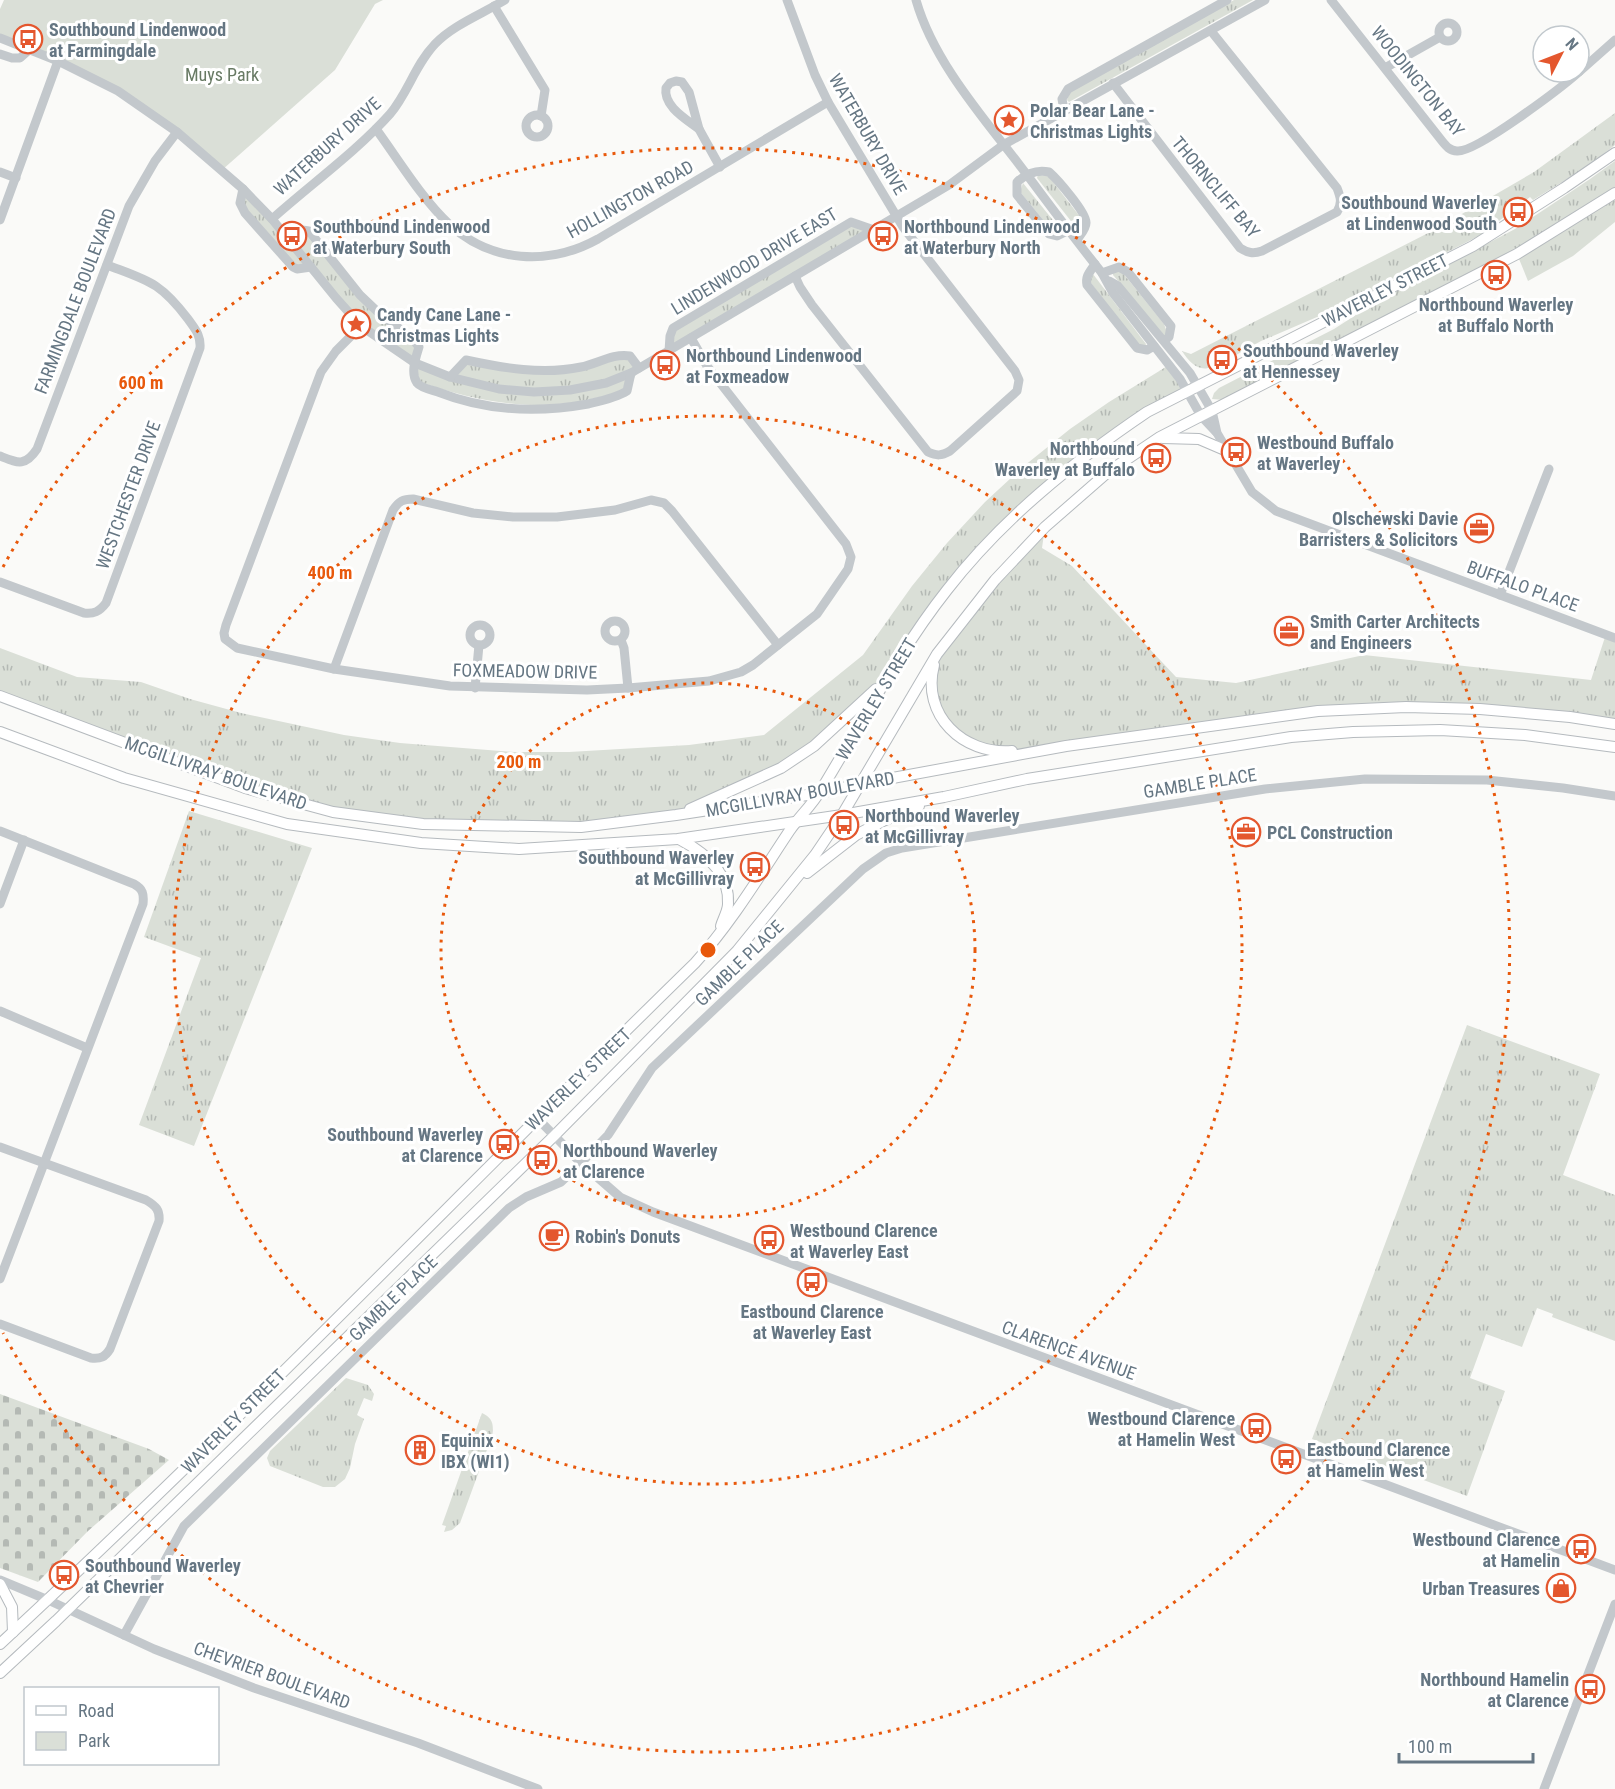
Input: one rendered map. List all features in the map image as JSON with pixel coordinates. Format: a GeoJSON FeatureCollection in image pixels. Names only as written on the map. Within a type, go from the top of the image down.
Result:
{"type":"FeatureCollection","features":[{"type":"Feature","properties":{"kind":"main road","name":"WAVERLEY STREET"},"geometry":{"type":"LineString","coordinates":[[0,1644],[196,1458],[717,939],[797,820],[820,793],[887,678],[947,589],[997,532],[1039,492],[1147,412],[1473,246],[1615,153]]}},
{"type":"Feature","properties":{"kind":"main road","name":"WAVERLEY STREET"},"geometry":{"type":"LineString","coordinates":[[0,1673],[554,1136],[737,951],[791,887],[842,815],[937,654],[995,580],[1045,527],[1108,472],[1160,438],[1517,254],[1615,193]]}},
{"type":"Feature","properties":{"kind":"main road"},"geometry":{"type":"LineString","coordinates":[[1160,438],[1199,439],[1227,451]]}},
{"type":"Feature","properties":{"kind":"main road"},"geometry":{"type":"LineString","coordinates":[[937,654],[931,677],[932,698],[945,724],[955,734],[970,743],[1004,752],[1066,746]]}},
{"type":"Feature","properties":{"kind":"main road"},"geometry":{"type":"LineString","coordinates":[[676,815],[782,768],[822,739],[887,678]]}},
{"type":"Feature","properties":{"kind":"main road","name":"MCGILLIVRAY BOULEVARD"},"geometry":{"type":"LineString","coordinates":[[0,696],[245,788],[333,812],[370,819],[423,824],[581,827],[820,793],[1066,746],[1261,718],[1361,708],[1480,709],[1615,724]]}},
{"type":"Feature","properties":{"kind":"main road","name":"MCGILLIVRAY BOULEVARD"},"geometry":{"type":"LineString","coordinates":[[0,732],[124,778],[287,824],[421,843],[519,849],[678,839],[842,815],[944,797],[1027,779],[1246,743],[1353,732],[1430,730],[1525,735],[1615,747]]}},
{"type":"Feature","properties":{"kind":"main road"},"geometry":{"type":"LineString","coordinates":[[791,887],[856,835],[883,821],[944,797]]}},
{"type":"Feature","properties":{"kind":"main road"},"geometry":{"type":"LineString","coordinates":[[678,839],[696,848],[714,864],[725,882],[728,905],[717,939]]}},
{"type":"Feature","properties":{"kind":"main road"},"geometry":{"type":"LineString","coordinates":[[0,1582],[12,1607],[13,1632]]}},
{"type":"Feature","properties":{"kind":"street","name":"WATERBURY DRIVE"},"geometry":{"type":"LineString","coordinates":[[272,219],[376,129],[392,112],[414,72],[435,43],[505,0]]}},
{"type":"Feature","properties":{"kind":"street","name":"WATERBURY DRIVE"},"geometry":{"type":"LineString","coordinates":[[788,0],[814,75],[828,102],[903,227],[1015,371],[1019,381],[1017,391],[942,455],[928,452],[812,305],[795,276]]}},
{"type":"Feature","properties":{"kind":"street"},"geometry":{"type":"LineString","coordinates":[[916,0],[931,38],[1003,145],[1109,281]]}},
{"type":"Feature","properties":{"kind":"street"},"geometry":{"type":"LineString","coordinates":[[1064,110],[1062,99],[1068,89],[1227,0]]}},
{"type":"Feature","properties":{"kind":"street","name":"LINDENWOOD DRIVE EAST"},"geometry":{"type":"LineString","coordinates":[[0,38],[58,61],[118,91],[177,132],[243,189],[272,219],[361,326],[415,363],[450,377],[498,389],[534,392],[570,390],[606,383],[635,370],[897,216],[949,184],[1003,145],[1265,0]]}},
{"type":"Feature","properties":{"kind":"street","name":"WOODINGTON BAY"},"geometry":{"type":"LineString","coordinates":[[1331,0],[1442,141],[1455,151],[1463,151],[1473,146],[1519,118],[1566,84]]}},
{"type":"Feature","properties":{"kind":"street"},"geometry":{"type":"LineString","coordinates":[[494,6],[545,90],[541,116]]}},
{"type":"Feature","properties":{"kind":"street","name":"THORNCLIFF BAY"},"geometry":{"type":"LineString","coordinates":[[1113,83],[1240,248],[1246,252],[1254,254],[1262,251],[1337,212],[1341,205],[1341,197],[1337,189],[1211,31]]}},
{"type":"Feature","properties":{"kind":"street"},"geometry":{"type":"LineString","coordinates":[[1385,68],[1440,37]]}},
{"type":"Feature","properties":{"kind":"street","name":"WOODINGTON BAY"},"geometry":{"type":"LineString","coordinates":[[1591,61],[1615,40]]}},
{"type":"Feature","properties":{"kind":"street"},"geometry":{"type":"LineString","coordinates":[[0,54],[20,58],[29,50]]}},
{"type":"Feature","properties":{"kind":"street"},"geometry":{"type":"LineString","coordinates":[[0,220],[58,61]]}},
{"type":"Feature","properties":{"kind":"street"},"geometry":{"type":"LineString","coordinates":[[699,129],[669,102],[665,93],[670,83],[682,82],[686,86],[699,129],[720,167]]}},
{"type":"Feature","properties":{"kind":"street","name":"HOLLINGTON ROAD"},"geometry":{"type":"LineString","coordinates":[[376,129],[449,224],[480,245],[498,253],[519,257],[558,255],[586,246],[828,102]]}},
{"type":"Feature","properties":{"kind":"street","name":"FARMINGDALE BOULEVARD"},"geometry":{"type":"LineString","coordinates":[[0,456],[21,463],[31,459],[37,449],[129,206],[141,182],[177,132]]}},
{"type":"Feature","properties":{"kind":"street"},"geometry":{"type":"LineString","coordinates":[[0,172],[16,178]]}},
{"type":"Feature","properties":{"kind":"street"},"geometry":{"type":"LineString","coordinates":[[1069,230],[1058,236],[1049,234],[1017,195],[1017,182],[1026,174],[1049,172],[1083,213],[1085,229],[1077,240]]}},
{"type":"Feature","properties":{"kind":"street"},"geometry":{"type":"LineString","coordinates":[[243,189],[240,203],[245,213],[293,267],[297,269],[311,267]]}},
{"type":"Feature","properties":{"kind":"street","name":"LINDENWOOD DRIVE EAST"},"geometry":{"type":"LineString","coordinates":[[669,351],[670,336],[674,328],[852,222],[874,230]]}},
{"type":"Feature","properties":{"kind":"street","name":"LINDENWOOD DRIVE EAST"},"geometry":{"type":"LineString","coordinates":[[287,236],[302,230],[309,231],[360,295],[380,314],[412,338],[419,347],[414,373],[417,382],[422,386],[446,395],[490,406],[517,409],[572,407],[622,395],[627,391],[635,370]]}},
{"type":"Feature","properties":{"kind":"street"},"geometry":{"type":"LineString","coordinates":[[1095,264],[1088,275],[1087,285],[1137,348],[1147,350],[1154,346]]}},
{"type":"Feature","properties":{"kind":"street","name":"WESTCHESTER DRIVE"},"geometry":{"type":"LineString","coordinates":[[0,582],[84,613],[97,613],[106,603],[200,348],[199,334],[168,294],[148,281],[107,266]]}},
{"type":"Feature","properties":{"kind":"street"},"geometry":{"type":"LineString","coordinates":[[1102,273],[1119,267],[1128,272],[1171,326],[1169,337],[1165,340]]}},
{"type":"Feature","properties":{"kind":"street","name":"BUFFALO PLACE"},"geometry":{"type":"LineString","coordinates":[[1109,281],[1113,293],[1180,379],[1201,416],[1217,432]]}},
{"type":"Feature","properties":{"kind":"street","name":"BUFFALO PLACE"},"geometry":{"type":"LineString","coordinates":[[1109,281],[1118,286],[1165,340],[1198,386],[1212,411],[1217,432],[1252,492],[1276,511],[1615,638]]}},
{"type":"Feature","properties":{"kind":"street","name":"FOXMEADOW DRIVE"},"geometry":{"type":"LineString","coordinates":[[361,326],[336,351],[321,372],[224,633],[225,639],[237,648],[334,669],[475,688],[587,690],[710,681],[727,677],[753,665],[817,614],[848,569],[851,557],[846,544],[707,366],[691,338]]}},
{"type":"Feature","properties":{"kind":"street"},"geometry":{"type":"LineString","coordinates":[[450,377],[466,360],[528,371],[580,368],[622,355],[630,356],[635,370]]}},
{"type":"Feature","properties":{"kind":"street"},"geometry":{"type":"LineString","coordinates":[[1500,595],[1549,469]]}},
{"type":"Feature","properties":{"kind":"street"},"geometry":{"type":"LineString","coordinates":[[334,669],[393,510],[404,499],[473,513],[513,517],[557,517],[615,510],[657,500],[672,511],[778,645]]}},
{"type":"Feature","properties":{"kind":"street"},"geometry":{"type":"LineString","coordinates":[[621,640],[624,648],[628,688]]}},
{"type":"Feature","properties":{"kind":"street"},"geometry":{"type":"LineString","coordinates":[[475,688],[479,645]]}},
{"type":"Feature","properties":{"kind":"street","name":"GAMBLE PLACE"},"geometry":{"type":"LineString","coordinates":[[124,1635],[184,1526],[509,1209],[526,1197],[561,1182],[581,1163],[608,1135],[652,1068],[862,869],[886,853],[902,848],[1265,789],[1365,779],[1487,780],[1615,796]]}},
{"type":"Feature","properties":{"kind":"street"},"geometry":{"type":"LineString","coordinates":[[0,831],[134,884],[144,895],[143,904],[0,1279]]}},
{"type":"Feature","properties":{"kind":"street"},"geometry":{"type":"LineString","coordinates":[[0,904],[24,840]]}},
{"type":"Feature","properties":{"kind":"street"},"geometry":{"type":"LineString","coordinates":[[0,1011],[87,1048]]}},
{"type":"Feature","properties":{"kind":"street","name":"CLARENCE AVENUE"},"geometry":{"type":"LineString","coordinates":[[537,1118],[581,1163],[620,1197],[653,1212],[1615,1570]]}},
{"type":"Feature","properties":{"kind":"street"},"geometry":{"type":"LineString","coordinates":[[0,1147],[146,1200],[155,1205],[159,1213],[159,1221],[106,1356],[99,1359],[91,1358],[0,1324]]}},
{"type":"Feature","properties":{"kind":"street","name":"CHEVRIER BOULEVARD"},"geometry":{"type":"LineString","coordinates":[[0,1582],[48,1600],[154,1649],[254,1688],[418,1743],[538,1789]]}},
{"type":"Feature","properties":{"kind":"street"},"geometry":{"type":"LineString","coordinates":[[1544,1789],[1615,1604]]}},
{"type":"Feature","properties":{"kind":"green space","name":"Muys Park"},"geometry":{"type":"Polygon","coordinates":[[[4,0],[383,0],[375,4],[335,70],[222,170],[118,91],[0,38],[0,9],[4,0]]]}},
{"type":"Feature","properties":{"kind":"green space"},"geometry":{"type":"Polygon","coordinates":[[[1234,0],[1253,0],[1069,102],[1067,100],[1070,91],[1234,0]]]}},
{"type":"Feature","properties":{"kind":"green space"},"geometry":{"type":"Polygon","coordinates":[[[1615,113],[1615,145],[1588,166],[1533,200],[1530,197],[1482,234],[1331,311],[1261,341],[1229,359],[1226,356],[1208,368],[1193,364],[1182,351],[1191,354],[1436,229],[1534,172],[1615,113]]]}},
{"type":"Feature","properties":{"kind":"green space"},"geometry":{"type":"Polygon","coordinates":[[[1615,161],[1615,187],[1504,256],[1224,400],[1212,399],[1219,388],[1334,329],[1376,302],[1515,229],[1615,161]]]}},
{"type":"Feature","properties":{"kind":"green space"},"geometry":{"type":"Polygon","coordinates":[[[1038,175],[1050,178],[1081,218],[1082,225],[1078,230],[1037,178],[1038,175]]]}},
{"type":"Feature","properties":{"kind":"green space"},"geometry":{"type":"Polygon","coordinates":[[[1023,183],[1060,231],[1053,232],[1020,192],[1023,183]]]}},
{"type":"Feature","properties":{"kind":"green space"},"geometry":{"type":"Polygon","coordinates":[[[243,189],[287,235],[302,230],[419,347],[415,363],[361,326],[311,267],[297,269],[245,213],[243,189]]]}},
{"type":"Feature","properties":{"kind":"green space"},"geometry":{"type":"Polygon","coordinates":[[[1615,193],[1615,222],[1573,256],[1528,281],[1517,254],[1615,193]]]}},
{"type":"Feature","properties":{"kind":"green space"},"geometry":{"type":"Polygon","coordinates":[[[851,222],[874,230],[669,351],[673,328],[851,222]]]}},
{"type":"Feature","properties":{"kind":"green space"},"geometry":{"type":"Polygon","coordinates":[[[1117,271],[1123,273],[1164,324],[1167,332],[1164,336],[1113,275],[1117,271]]]}},
{"type":"Feature","properties":{"kind":"green space"},"geometry":{"type":"Polygon","coordinates":[[[1093,274],[1146,344],[1145,347],[1138,345],[1090,282],[1093,274]]]}},
{"type":"Feature","properties":{"kind":"green space"},"geometry":{"type":"Polygon","coordinates":[[[622,355],[639,368],[630,384],[623,390],[574,402],[529,405],[485,400],[420,382],[415,363],[449,377],[466,360],[493,366],[580,368],[622,355]]]}},
{"type":"Feature","properties":{"kind":"green space"},"geometry":{"type":"Polygon","coordinates":[[[1169,365],[1192,389],[1147,412],[997,532],[887,678],[814,746],[676,815],[581,827],[423,824],[291,801],[0,696],[0,648],[77,677],[141,682],[241,713],[344,735],[400,743],[514,752],[569,752],[689,745],[764,735],[863,655],[912,586],[947,543],[985,502],[1024,466],[1070,429],[1169,365]]]}},
{"type":"Feature","properties":{"kind":"green space"},"geometry":{"type":"Polygon","coordinates":[[[1045,527],[1042,548],[1072,566],[1176,677],[1236,683],[1364,655],[1591,680],[1606,634],[1615,638],[1615,724],[1569,717],[1361,708],[1003,752],[955,734],[932,698],[937,654],[1045,527]]]}},
{"type":"Feature","properties":{"kind":"green space"},"geometry":{"type":"Polygon","coordinates":[[[189,811],[312,848],[194,1146],[139,1125],[201,958],[144,937],[189,811]]]}},
{"type":"Feature","properties":{"kind":"green space"},"geometry":{"type":"Polygon","coordinates":[[[1467,1025],[1600,1074],[1563,1175],[1615,1195],[1615,1341],[1552,1317],[1553,1314],[1537,1308],[1522,1347],[1486,1334],[1470,1378],[1505,1391],[1467,1496],[1312,1439],[1467,1025]]]}},
{"type":"Feature","properties":{"kind":"green space"},"geometry":{"type":"Polygon","coordinates":[[[346,1378],[368,1385],[374,1394],[372,1401],[364,1398],[357,1415],[364,1419],[345,1479],[335,1487],[323,1487],[270,1466],[267,1458],[270,1451],[346,1378]]]}},
{"type":"Feature","properties":{"kind":"green space"},"geometry":{"type":"Polygon","coordinates":[[[0,1394],[149,1449],[169,1460],[88,1531],[38,1582],[0,1568],[0,1394]]]}},
{"type":"Feature","properties":{"kind":"green space"},"geometry":{"type":"Polygon","coordinates":[[[482,1413],[492,1422],[492,1436],[460,1523],[452,1530],[444,1532],[446,1526],[442,1525],[482,1413]]]}},
{"type":"Feature","properties":{"kind":"place","name":"Southbound Lindenwood at Farmingdale"},"geometry":{"type":"Point","coordinates":[28,39]}},
{"type":"Feature","properties":{"kind":"place","name":"Polar Bear Lane - Christmas Lights"},"geometry":{"type":"Point","coordinates":[1009,120]}},
{"type":"Feature","properties":{"kind":"place","name":"Southbound Waverley at Lindenwood South"},"geometry":{"type":"Point","coordinates":[1518,212]}},
{"type":"Feature","properties":{"kind":"place","name":"Southbound Lindenwood at Waterbury South"},"geometry":{"type":"Point","coordinates":[292,236]}},
{"type":"Feature","properties":{"kind":"place","name":"Northbound Lindenwood at Waterbury North"},"geometry":{"type":"Point","coordinates":[883,236]}},
{"type":"Feature","properties":{"kind":"place","name":"Northbound Waverley at Buffalo North"},"geometry":{"type":"Point","coordinates":[1496,275]}},
{"type":"Feature","properties":{"kind":"place","name":"Candy Cane Lane - Christmas Lights"},"geometry":{"type":"Point","coordinates":[356,324]}},
{"type":"Feature","properties":{"kind":"place","name":"Southbound Waverley at Hennessey"},"geometry":{"type":"Point","coordinates":[1222,360]}},
{"type":"Feature","properties":{"kind":"place","name":"Northbound Lindenwood at Foxmeadow"},"geometry":{"type":"Point","coordinates":[665,365]}},
{"type":"Feature","properties":{"kind":"place","name":"Westbound Buffalo at Waverley"},"geometry":{"type":"Point","coordinates":[1236,452]}},
{"type":"Feature","properties":{"kind":"place","name":"Northbound Waverley at Buffalo"},"geometry":{"type":"Point","coordinates":[1156,458]}},
{"type":"Feature","properties":{"kind":"place","name":"Olschewski Davie Barristers & Solicitors"},"geometry":{"type":"Point","coordinates":[1479,528]}},
{"type":"Feature","properties":{"kind":"place","name":"Smith Carter Architects and Engineers"},"geometry":{"type":"Point","coordinates":[1289,631]}},
{"type":"Feature","properties":{"kind":"place","name":"Northbound Waverley at McGillivray"},"geometry":{"type":"Point","coordinates":[844,825]}},
{"type":"Feature","properties":{"kind":"place","name":"PCL Construction"},"geometry":{"type":"Point","coordinates":[1246,832]}},
{"type":"Feature","properties":{"kind":"place","name":"Southbound Waverley at McGillivray"},"geometry":{"type":"Point","coordinates":[755,867]}},
{"type":"Feature","properties":{"kind":"place","name":"Southbound Waverley at Clarence"},"geometry":{"type":"Point","coordinates":[504,1144]}},
{"type":"Feature","properties":{"kind":"place","name":"Northbound Waverley at Clarence"},"geometry":{"type":"Point","coordinates":[542,1160]}},
{"type":"Feature","properties":{"kind":"place","name":"Robin's Donuts"},"geometry":{"type":"Point","coordinates":[554,1236]}},
{"type":"Feature","properties":{"kind":"place","name":"Westbound Clarence at Waverley East"},"geometry":{"type":"Point","coordinates":[769,1240]}},
{"type":"Feature","properties":{"kind":"place","name":"Eastbound Clarence at Waverley East"},"geometry":{"type":"Point","coordinates":[812,1282]}},
{"type":"Feature","properties":{"kind":"place","name":"Westbound Clarence at Hamelin West"},"geometry":{"type":"Point","coordinates":[1256,1428]}},
{"type":"Feature","properties":{"kind":"place","name":"Equinix IBX (WI1)"},"geometry":{"type":"Point","coordinates":[420,1450]}},
{"type":"Feature","properties":{"kind":"place","name":"Eastbound Clarence at Hamelin West"},"geometry":{"type":"Point","coordinates":[1286,1459]}},
{"type":"Feature","properties":{"kind":"place","name":"Westbound Clarence at Hamelin"},"geometry":{"type":"Point","coordinates":[1581,1549]}},
{"type":"Feature","properties":{"kind":"place","name":"Southbound Waverley at Chevrier"},"geometry":{"type":"Point","coordinates":[64,1575]}},
{"type":"Feature","properties":{"kind":"place","name":"Urban Treasures"},"geometry":{"type":"Point","coordinates":[1561,1588]}},
{"type":"Feature","properties":{"kind":"place","name":"Northbound Hamelin at Clarence"},"geometry":{"type":"Point","coordinates":[1590,1689]}}]}
